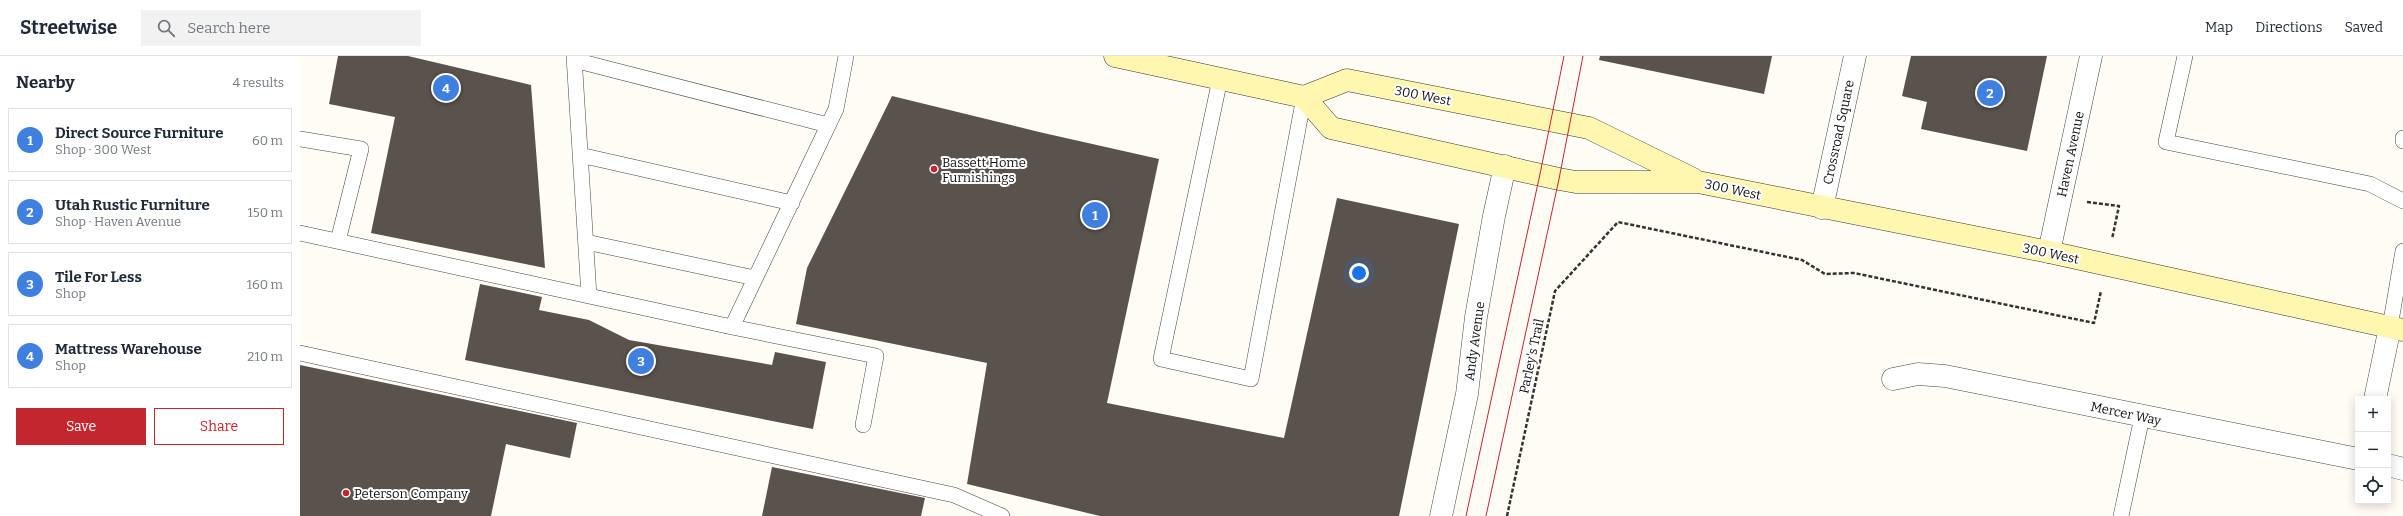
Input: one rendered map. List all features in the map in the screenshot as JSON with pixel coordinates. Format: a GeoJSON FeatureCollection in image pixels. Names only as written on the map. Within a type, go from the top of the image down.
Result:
{"type":"FeatureCollection","features":[{"type":"Feature","properties":{"kind":"main road"},"geometry":{"type":"LineString","coordinates":[[1115,56],[1166,61],[1220,79],[1304,97]]}},
{"type":"Feature","properties":{"kind":"main road","name":"300 West"},"geometry":{"type":"LineString","coordinates":[[1698,182],[1589,128],[1347,80],[1304,97],[1331,128],[1576,182],[1698,182],[1822,208],[2049,252],[2396,329]]}},
{"type":"Feature","properties":{"kind":"street","name":"Crossroad Square"},"geometry":{"type":"LineString","coordinates":[[1822,208],[1855,56]]}},
{"type":"Feature","properties":{"kind":"street","name":"Haven Avenue"},"geometry":{"type":"LineString","coordinates":[[2049,252],[2091,56]]}},
{"type":"Feature","properties":{"kind":"street","name":"Andy Avenue"},"geometry":{"type":"LineString","coordinates":[[1441,516],[1467,394],[1477,309],[1505,166]]}},
{"type":"Feature","properties":{"kind":"street"},"geometry":{"type":"LineString","coordinates":[[2376,396],[2396,329]]}},
{"type":"Feature","properties":{"kind":"street","name":"Mercer Way"},"geometry":{"type":"LineString","coordinates":[[1893,379],[1918,374],[1946,376],[2142,417],[2355,458]]}},
{"type":"Feature","properties":{"kind":"street"},"geometry":{"type":"LineString","coordinates":[[2391,467],[2403,469]]}},
{"type":"Feature","properties":{"kind":"lane"},"geometry":{"type":"LineString","coordinates":[[732,327],[836,109],[846,56]]}},
{"type":"Feature","properties":{"kind":"lane"},"geometry":{"type":"LineString","coordinates":[[2185,56],[2166,142],[2370,184],[2403,201]]}},
{"type":"Feature","properties":{"kind":"lane"},"geometry":{"type":"LineString","coordinates":[[590,296],[574,58],[828,125]]}},
{"type":"Feature","properties":{"kind":"lane"},"geometry":{"type":"LineString","coordinates":[[1220,79],[1161,359],[1251,379],[1304,97]]}},
{"type":"Feature","properties":{"kind":"lane"},"geometry":{"type":"LineString","coordinates":[[300,138],[361,149],[338,241]]}},
{"type":"Feature","properties":{"kind":"lane"},"geometry":{"type":"LineString","coordinates":[[580,155],[792,203]]}},
{"type":"Feature","properties":{"kind":"lane"},"geometry":{"type":"LineString","coordinates":[[300,233],[732,327],[876,356],[863,425]]}},
{"type":"Feature","properties":{"kind":"lane"},"geometry":{"type":"LineString","coordinates":[[586,242],[755,278]]}},
{"type":"Feature","properties":{"kind":"lane"},"geometry":{"type":"LineString","coordinates":[[2396,329],[2403,251]]}},
{"type":"Feature","properties":{"kind":"lane"},"geometry":{"type":"LineString","coordinates":[[300,353],[954,495],[1002,516]]}},
{"type":"Feature","properties":{"kind":"lane"},"geometry":{"type":"LineString","coordinates":[[2121,516],[2142,417]]}},
{"type":"Feature","properties":{"kind":"path"},"geometry":{"type":"LineString","coordinates":[[2115,204],[2118,206],[2117,215]]}},
{"type":"Feature","properties":{"kind":"path","name":"Parley's Trail"},"geometry":{"type":"LineString","coordinates":[[1507,516],[1555,291],[1618,222],[1802,260],[1825,274],[1854,273],[2094,323],[2096,318]]}},
{"type":"Feature","properties":{"kind":"building"},"geometry":{"type":"Polygon","coordinates":[[[338,56],[408,56],[531,85],[545,268],[371,233],[395,117],[329,104],[338,56]]]}},
{"type":"Feature","properties":{"kind":"building"},"geometry":{"type":"Polygon","coordinates":[[[1600,56],[1772,56],[1764,94],[1599,60],[1600,56]]]}},
{"type":"Feature","properties":{"kind":"building"},"geometry":{"type":"Polygon","coordinates":[[[1911,56],[2047,56],[2027,151],[1921,129],[1927,102],[1902,96],[1911,56]]]}},
{"type":"Feature","properties":{"kind":"building"},"geometry":{"type":"Polygon","coordinates":[[[892,96],[1039,132],[1159,159],[1107,403],[1284,438],[1337,198],[1459,224],[1399,516],[1100,516],[967,484],[987,363],[796,324],[807,268],[892,96]]]}},
{"type":"Feature","properties":{"kind":"building"},"geometry":{"type":"Polygon","coordinates":[[[480,284],[542,297],[539,310],[589,320],[629,340],[772,365],[775,352],[826,362],[813,429],[465,360],[480,284]]]}},
{"type":"Feature","properties":{"kind":"building"},"geometry":{"type":"Polygon","coordinates":[[[300,365],[577,423],[570,458],[506,444],[491,516],[300,516],[300,365]]]}},
{"type":"Feature","properties":{"kind":"building"},"geometry":{"type":"Polygon","coordinates":[[[772,467],[925,498],[921,516],[762,516],[772,467]]]}},
{"type":"Feature","properties":{"kind":"tram line"},"geometry":{"type":"LineString","coordinates":[[1466,516],[1564,56]]}},
{"type":"Feature","properties":{"kind":"tram line"},"geometry":{"type":"LineString","coordinates":[[1486,516],[1559,179],[1583,56]]}},
{"type":"Feature","properties":{"kind":"place","name":"Mattress Warehouse"},"geometry":{"type":"Point","coordinates":[446,88]}},
{"type":"Feature","properties":{"kind":"place","name":"Utah Rustic Furniture"},"geometry":{"type":"Point","coordinates":[1990,93]}},
{"type":"Feature","properties":{"kind":"place","name":"Bassett Home Furnishings"},"geometry":{"type":"Point","coordinates":[934,169]}},
{"type":"Feature","properties":{"kind":"place","name":"Direct Source Furniture"},"geometry":{"type":"Point","coordinates":[1095,215]}},
{"type":"Feature","properties":{"kind":"place","name":"Tile For Less"},"geometry":{"type":"Point","coordinates":[641,361]}},
{"type":"Feature","properties":{"kind":"place","name":"Peterson Company"},"geometry":{"type":"Point","coordinates":[346,493]}}]}
